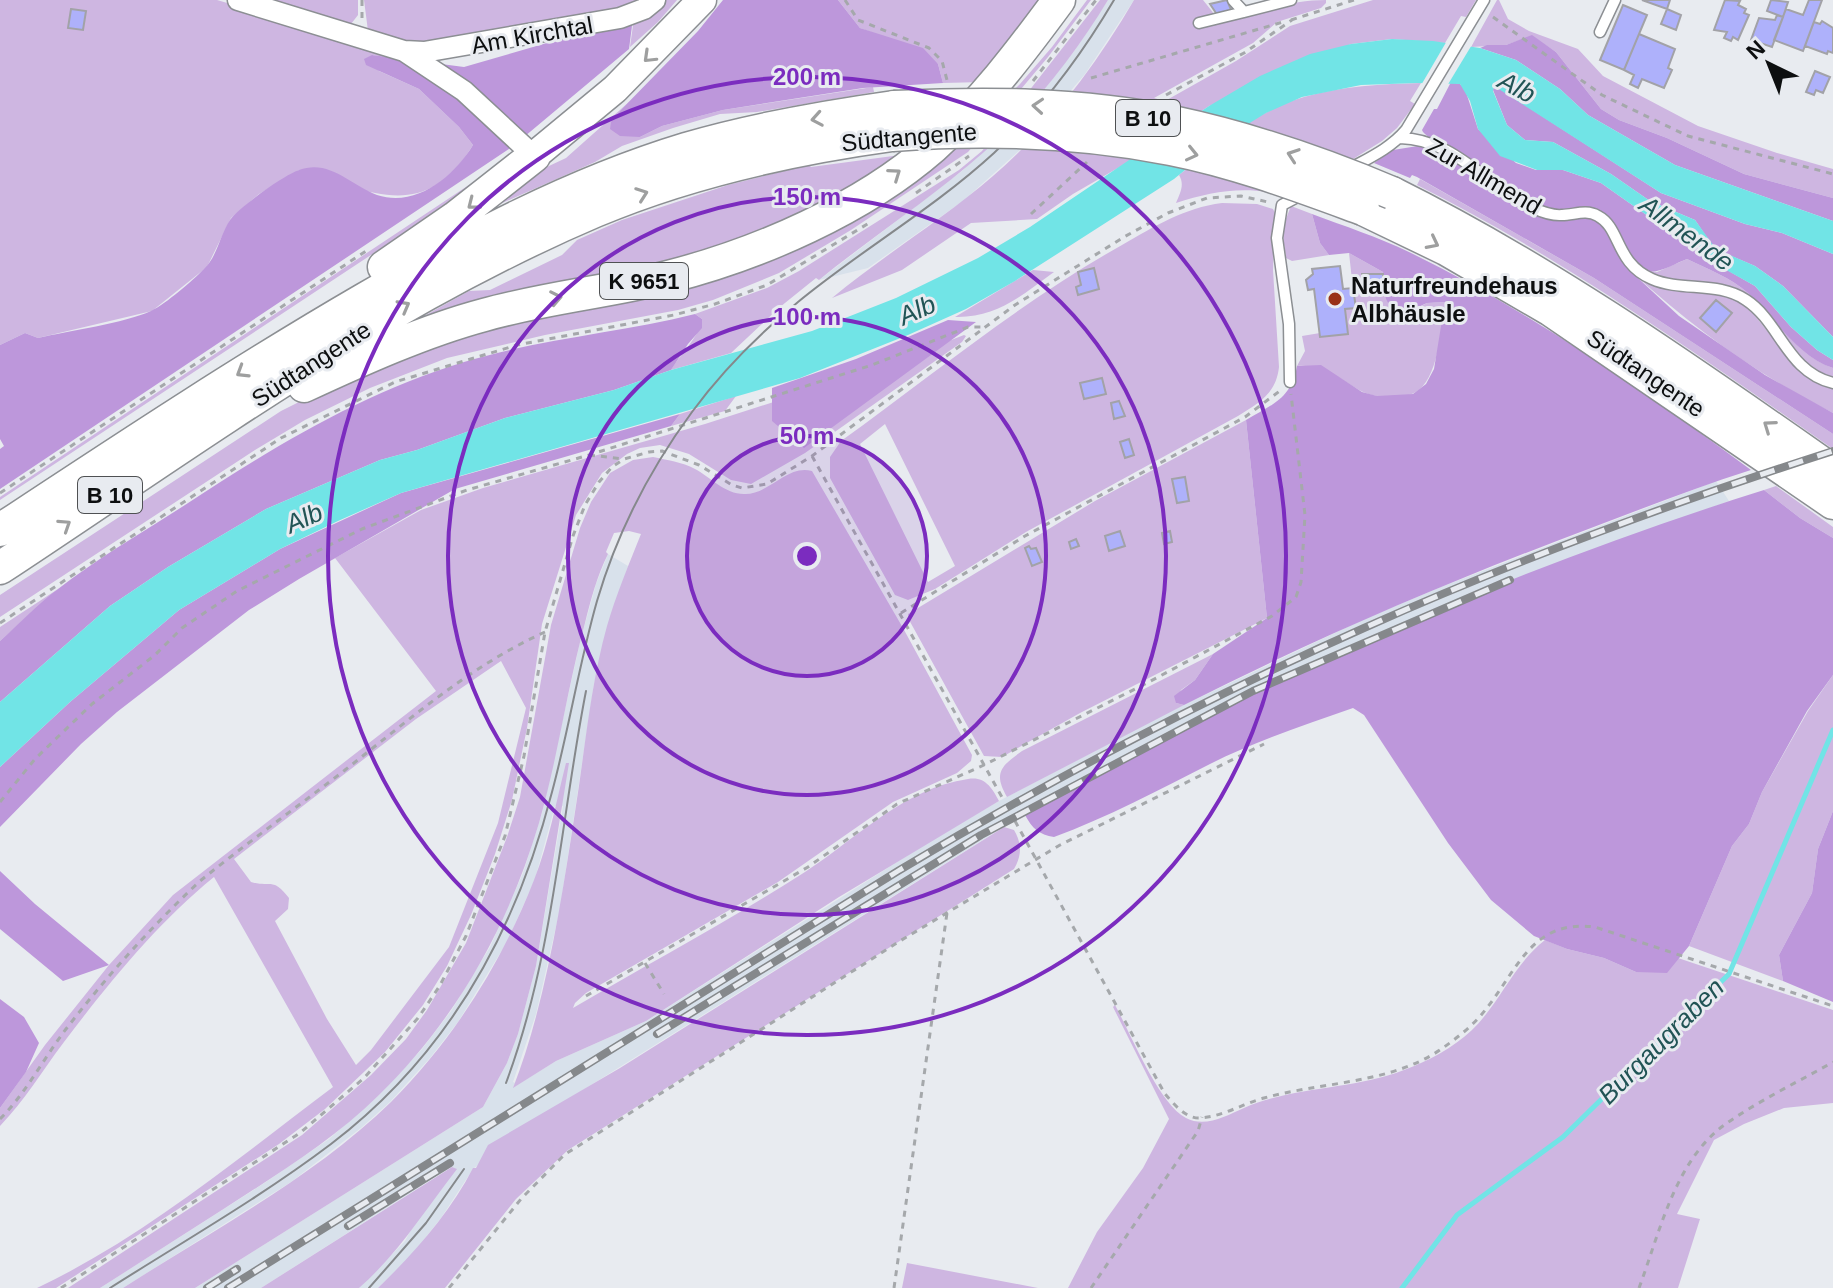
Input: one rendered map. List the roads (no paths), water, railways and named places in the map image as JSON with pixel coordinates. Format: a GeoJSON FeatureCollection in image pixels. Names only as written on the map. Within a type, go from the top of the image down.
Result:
{"type":"FeatureCollection","features":[{"type":"Feature","properties":{"kind":"highway","name":"K 9651"},"geometry":{"type":"LineString","coordinates":[[220,423],[330,374],[480,316],[667,277],[780,239],[820,219],[859,198],[931,148],[1010,67],[1059,0]]}},
{"type":"Feature","properties":{"kind":"highway","name":"Südtangente"},"geometry":{"type":"LineString","coordinates":[[0,568],[336,347],[399,309],[520,245],[665,185],[963,104],[1098,110],[1171,122],[1281,151],[1392,193],[1521,261],[1663,353],[1833,471]]}},
{"type":"Feature","properties":{"kind":"highway","name":"Südtangente"},"geometry":{"type":"LineString","coordinates":[[0,530],[308,330],[496,226],[585,185],[684,150],[789,123],[893,121],[1114,140],[1171,149],[1277,177],[1363,209],[1446,249],[1551,310],[1833,503]]}},
{"type":"Feature","properties":{"kind":"highway"},"geometry":{"type":"LineString","coordinates":[[308,330],[396,257],[455,218],[534,156]]}},
{"type":"Feature","properties":{"kind":"main road"},"geometry":{"type":"LineString","coordinates":[[534,156],[615,89],[702,0]]}},
{"type":"Feature","properties":{"kind":"street","name":"Am Kirchtal"},"geometry":{"type":"LineString","coordinates":[[238,0],[404,51],[424,52],[620,18],[644,9],[655,0]]}},
{"type":"Feature","properties":{"kind":"street","name":"Am Kirchtal"},"geometry":{"type":"LineString","coordinates":[[404,51],[464,91],[534,156]]}},
{"type":"Feature","properties":{"kind":"lane"},"geometry":{"type":"LineString","coordinates":[[1233,0],[1244,12]]}},
{"type":"Feature","properties":{"kind":"lane"},"geometry":{"type":"LineString","coordinates":[[1199,23],[1291,0]]}},
{"type":"Feature","properties":{"kind":"lane"},"geometry":{"type":"LineString","coordinates":[[1290,382],[1289,324],[1277,238],[1282,205],[1370,158],[1400,138],[1484,0]]}},
{"type":"Feature","properties":{"kind":"lane"},"geometry":{"type":"LineString","coordinates":[[1600,32],[1615,0]]}},
{"type":"Feature","properties":{"kind":"lane","name":"Zur Allmend"},"geometry":{"type":"LineString","coordinates":[[1400,138],[1433,142],[1538,210],[1560,215],[1581,212],[1600,216],[1634,269],[1654,280],[1726,291],[1747,301],[1801,365],[1815,376],[1833,383]]}},
{"type":"Feature","properties":{"kind":"water"},"geometry":{"type":"Polygon","coordinates":[[[1392,39],[1480,48],[1516,60],[1560,89],[1588,115],[1675,165],[1833,221],[1833,254],[1782,233],[1745,224],[1661,193],[1494,86],[1493,91],[1507,125],[1525,140],[1553,142],[1611,174],[1650,201],[1695,220],[1716,249],[1755,266],[1783,286],[1833,337],[1833,360],[1791,327],[1755,286],[1712,262],[1694,242],[1655,221],[1601,183],[1563,170],[1537,170],[1500,156],[1478,129],[1470,101],[1460,84],[1361,85],[1302,97],[1266,113],[1222,140],[1174,179],[1015,281],[966,309],[908,335],[800,378],[401,493],[280,549],[179,610],[70,702],[0,767],[0,702],[110,606],[168,567],[266,509],[380,460],[505,418],[614,390],[671,370],[812,331],[896,298],[978,258],[1030,227],[1209,106],[1260,76],[1310,54],[1351,44],[1392,39]]]}},
{"type":"Feature","properties":{"kind":"waterway","name":"Burgaugraben"},"geometry":{"type":"LineString","coordinates":[[1402,1288],[1457,1215],[1563,1137],[1729,974],[1833,730]]}},
{"type":"Feature","properties":{"kind":"tram line"},"geometry":{"type":"LineString","coordinates":[[110,1288],[250,1200],[331,1144],[373,1109],[410,1071],[443,1030],[472,987],[519,894],[552,792],[605,576],[636,502],[677,434],[728,368],[783,315],[946,193],[994,153],[1059,81],[1114,0]]}},
{"type":"Feature","properties":{"kind":"tram line"},"geometry":{"type":"LineString","coordinates":[[506,1083],[522,1035],[546,937],[586,691]]}},
{"type":"Feature","properties":{"kind":"tram line"},"geometry":{"type":"LineString","coordinates":[[369,1288],[426,1223],[464,1169]]}},
{"type":"Feature","properties":{"kind":"railway"},"geometry":{"type":"LineString","coordinates":[[228,1288],[898,871],[1127,742],[1304,655],[1479,579],[1655,511],[1833,451]]}},
{"type":"Feature","properties":{"kind":"railway"},"geometry":{"type":"LineString","coordinates":[[657,1034],[981,835],[1253,691],[1510,580]]}},
{"type":"Feature","properties":{"kind":"railway"},"geometry":{"type":"LineString","coordinates":[[348,1226],[450,1163]]}},
{"type":"Feature","properties":{"kind":"railway"},"geometry":{"type":"LineString","coordinates":[[207,1288],[237,1269]]}},
{"type":"Feature","properties":{"kind":"place","name":"Naturfreundehaus Albhäusle"},"geometry":{"type":"Point","coordinates":[1335,299]}},
{"type":"Feature","properties":{"kind":"water label","name":"Alb"},"geometry":{"type":"Point","coordinates":[1517,87]}},
{"type":"Feature","properties":{"kind":"water label","name":"Allmende"},"geometry":{"type":"Point","coordinates":[1687,233]}},
{"type":"Feature","properties":{"kind":"water label","name":"Alb"},"geometry":{"type":"Point","coordinates":[917,310]}},
{"type":"Feature","properties":{"kind":"water label","name":"Alb"},"geometry":{"type":"Point","coordinates":[304,518]}}]}
